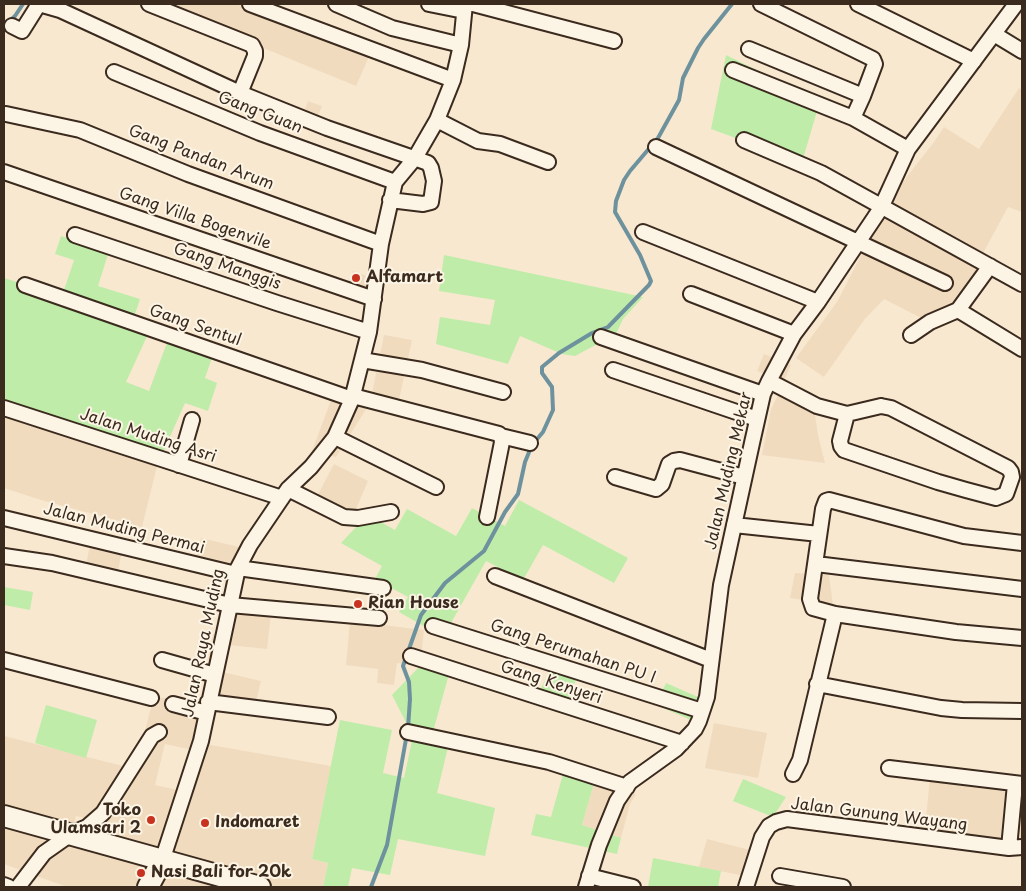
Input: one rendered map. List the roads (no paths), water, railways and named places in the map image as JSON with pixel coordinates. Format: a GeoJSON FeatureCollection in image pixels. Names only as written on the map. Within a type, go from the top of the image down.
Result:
{"type":"FeatureCollection","features":[{"type":"Feature","properties":{"kind":"main road"},"geometry":{"type":"LineString","coordinates":[[4,816],[260,887]]}},
{"type":"Feature","properties":{"kind":"main road"},"geometry":{"type":"LineString","coordinates":[[148,887],[162,861]]}},
{"type":"Feature","properties":{"kind":"street"},"geometry":{"type":"LineString","coordinates":[[12,26],[22,31],[39,4],[61,7],[240,93],[327,128],[419,159],[430,165],[433,177],[432,200],[424,204],[390,200]]}},
{"type":"Feature","properties":{"kind":"street"},"geometry":{"type":"LineString","coordinates":[[149,4],[252,45],[255,56],[240,93]]}},
{"type":"Feature","properties":{"kind":"street"},"geometry":{"type":"LineString","coordinates":[[250,4],[453,80]]}},
{"type":"Feature","properties":{"kind":"street"},"geometry":{"type":"LineString","coordinates":[[336,4],[392,28],[461,45]]}},
{"type":"Feature","properties":{"kind":"street"},"geometry":{"type":"LineString","coordinates":[[429,4],[467,6],[614,41]]}},
{"type":"Feature","properties":{"kind":"street"},"geometry":{"type":"LineString","coordinates":[[761,4],[873,59],[875,64],[853,118]]}},
{"type":"Feature","properties":{"kind":"street"},"geometry":{"type":"LineString","coordinates":[[858,4],[974,61]]}},
{"type":"Feature","properties":{"kind":"street","name":"Jalan Raya Muding"},"geometry":{"type":"LineString","coordinates":[[162,861],[193,769],[237,571],[250,545],[285,494],[335,437],[353,398],[369,332],[382,244],[395,182],[419,159],[437,120],[453,80],[467,6]]}},
{"type":"Feature","properties":{"kind":"street","name":"Jalan Muding Mekar"},"geometry":{"type":"LineString","coordinates":[[588,882],[599,844],[617,801],[627,786],[682,743],[694,729],[702,711],[707,697],[721,585],[757,419],[766,388],[794,334],[882,208],[908,149],[1015,6]]}},
{"type":"Feature","properties":{"kind":"street"},"geometry":{"type":"LineString","coordinates":[[994,34],[1022,51]]}},
{"type":"Feature","properties":{"kind":"street"},"geometry":{"type":"LineString","coordinates":[[749,48],[863,96]]}},
{"type":"Feature","properties":{"kind":"street"},"geometry":{"type":"LineString","coordinates":[[733,70],[853,118],[908,149]]}},
{"type":"Feature","properties":{"kind":"street","name":"Gang Guan"},"geometry":{"type":"LineString","coordinates":[[114,72],[260,133],[395,182]]}},
{"type":"Feature","properties":{"kind":"street","name":"Gang Pandan Arum"},"geometry":{"type":"LineString","coordinates":[[6,114],[80,130],[188,174],[382,244]]}},
{"type":"Feature","properties":{"kind":"street"},"geometry":{"type":"LineString","coordinates":[[437,120],[478,141],[500,144],[548,162]]}},
{"type":"Feature","properties":{"kind":"street"},"geometry":{"type":"LineString","coordinates":[[744,140],[821,173],[1022,284]]}},
{"type":"Feature","properties":{"kind":"street"},"geometry":{"type":"LineString","coordinates":[[656,147],[945,283]]}},
{"type":"Feature","properties":{"kind":"street","name":"Gang Villa Bogenvile"},"geometry":{"type":"LineString","coordinates":[[4,175],[374,299]]}},
{"type":"Feature","properties":{"kind":"street"},"geometry":{"type":"LineString","coordinates":[[643,232],[818,302]]}},
{"type":"Feature","properties":{"kind":"street","name":"Gang Manggis"},"geometry":{"type":"LineString","coordinates":[[75,234],[277,303],[369,332]]}},
{"type":"Feature","properties":{"kind":"street"},"geometry":{"type":"LineString","coordinates":[[911,334],[930,322],[958,310],[990,266]]}},
{"type":"Feature","properties":{"kind":"street","name":"Gang Sentul"},"geometry":{"type":"LineString","coordinates":[[25,285],[353,398],[530,443]]}},
{"type":"Feature","properties":{"kind":"street"},"geometry":{"type":"LineString","coordinates":[[691,294],[794,334]]}},
{"type":"Feature","properties":{"kind":"street"},"geometry":{"type":"LineString","coordinates":[[958,310],[1022,349]]}},
{"type":"Feature","properties":{"kind":"street"},"geometry":{"type":"LineString","coordinates":[[601,337],[847,414],[881,406],[891,408],[1008,468],[1012,476],[1006,494],[996,498],[974,493],[844,450],[840,441],[847,414]]}},
{"type":"Feature","properties":{"kind":"street"},"geometry":{"type":"LineString","coordinates":[[362,360],[422,370],[503,392]]}},
{"type":"Feature","properties":{"kind":"street"},"geometry":{"type":"LineString","coordinates":[[613,370],[757,419]]}},
{"type":"Feature","properties":{"kind":"street","name":"Jalan Muding Asri"},"geometry":{"type":"LineString","coordinates":[[4,408],[179,465],[285,494],[344,517],[358,518],[391,512]]}},
{"type":"Feature","properties":{"kind":"street"},"geometry":{"type":"LineString","coordinates":[[179,465],[192,420]]}},
{"type":"Feature","properties":{"kind":"street"},"geometry":{"type":"LineString","coordinates":[[487,517],[502,436]]}},
{"type":"Feature","properties":{"kind":"street"},"geometry":{"type":"LineString","coordinates":[[335,437],[436,487]]}},
{"type":"Feature","properties":{"kind":"street"},"geometry":{"type":"LineString","coordinates":[[615,476],[656,489],[662,484],[670,464],[674,460],[680,460],[744,477]]}},
{"type":"Feature","properties":{"kind":"street"},"geometry":{"type":"LineString","coordinates":[[1022,543],[964,536],[833,500],[826,501],[819,534],[810,604],[817,610],[835,614],[956,632],[1022,638]]}},
{"type":"Feature","properties":{"kind":"street","name":"Jalan Muding Permai"},"geometry":{"type":"LineString","coordinates":[[4,518],[237,571],[383,588]]}},
{"type":"Feature","properties":{"kind":"street"},"geometry":{"type":"LineString","coordinates":[[734,525],[819,534]]}},
{"type":"Feature","properties":{"kind":"street"},"geometry":{"type":"LineString","coordinates":[[4,556],[52,563],[230,606],[379,618]]}},
{"type":"Feature","properties":{"kind":"street"},"geometry":{"type":"LineString","coordinates":[[816,564],[1022,589]]}},
{"type":"Feature","properties":{"kind":"street"},"geometry":{"type":"LineString","coordinates":[[495,576],[711,660]]}},
{"type":"Feature","properties":{"kind":"street"},"geometry":{"type":"LineString","coordinates":[[793,774],[800,760],[835,614]]}},
{"type":"Feature","properties":{"kind":"street","name":"Gang Perumahan PU I"},"geometry":{"type":"LineString","coordinates":[[433,626],[702,711]]}},
{"type":"Feature","properties":{"kind":"street","name":"Gang Kenyeri"},"geometry":{"type":"LineString","coordinates":[[410,656],[682,743]]}},
{"type":"Feature","properties":{"kind":"street"},"geometry":{"type":"LineString","coordinates":[[4,660],[152,698]]}},
{"type":"Feature","properties":{"kind":"street"},"geometry":{"type":"LineString","coordinates":[[162,660],[215,675]]}},
{"type":"Feature","properties":{"kind":"street"},"geometry":{"type":"LineString","coordinates":[[817,684],[941,708],[1022,710]]}},
{"type":"Feature","properties":{"kind":"street"},"geometry":{"type":"LineString","coordinates":[[173,704],[328,717]]}},
{"type":"Feature","properties":{"kind":"street"},"geometry":{"type":"LineString","coordinates":[[18,887],[44,852],[71,834],[87,827],[103,813],[152,736],[159,732]]}},
{"type":"Feature","properties":{"kind":"street"},"geometry":{"type":"LineString","coordinates":[[408,732],[549,762],[627,786]]}},
{"type":"Feature","properties":{"kind":"street"},"geometry":{"type":"LineString","coordinates":[[889,768],[1019,784],[1015,848]]}},
{"type":"Feature","properties":{"kind":"street","name":"Jalan Gunung Wayang"},"geometry":{"type":"LineString","coordinates":[[746,887],[762,837],[769,826],[787,819],[1015,848]]}},
{"type":"Feature","properties":{"kind":"street"},"geometry":{"type":"LineString","coordinates":[[780,876],[842,887]]}},
{"type":"Feature","properties":{"kind":"street"},"geometry":{"type":"LineString","coordinates":[[588,882],[634,887]]}},
{"type":"Feature","properties":{"kind":"street"},"geometry":{"type":"LineString","coordinates":[[4,885],[9,887]]}},
{"type":"Feature","properties":{"kind":"waterway"},"geometry":{"type":"LineString","coordinates":[[4,26],[15,16],[23,4]]}},
{"type":"Feature","properties":{"kind":"waterway"},"geometry":{"type":"LineString","coordinates":[[371,887],[387,845],[408,728],[409,682],[403,666],[421,615],[445,583],[484,551],[505,512],[518,494],[525,462],[532,445],[543,432],[553,410],[552,387],[542,373],[542,367],[559,353],[592,333],[608,327],[649,285],[651,281],[640,255],[615,212],[616,201],[624,180],[658,138],[679,100],[683,78],[698,48],[732,4]]}},
{"type":"Feature","properties":{"kind":"place","name":"Alfamart"},"geometry":{"type":"Point","coordinates":[356,278]}},
{"type":"Feature","properties":{"kind":"place","name":"Rian House"},"geometry":{"type":"Point","coordinates":[358,604]}},
{"type":"Feature","properties":{"kind":"place","name":"Toko Ulamsari 2"},"geometry":{"type":"Point","coordinates":[151,820]}},
{"type":"Feature","properties":{"kind":"place","name":"Indomaret"},"geometry":{"type":"Point","coordinates":[205,823]}},
{"type":"Feature","properties":{"kind":"place","name":"Nasi Bali for 20k"},"geometry":{"type":"Point","coordinates":[141,873]}}]}
